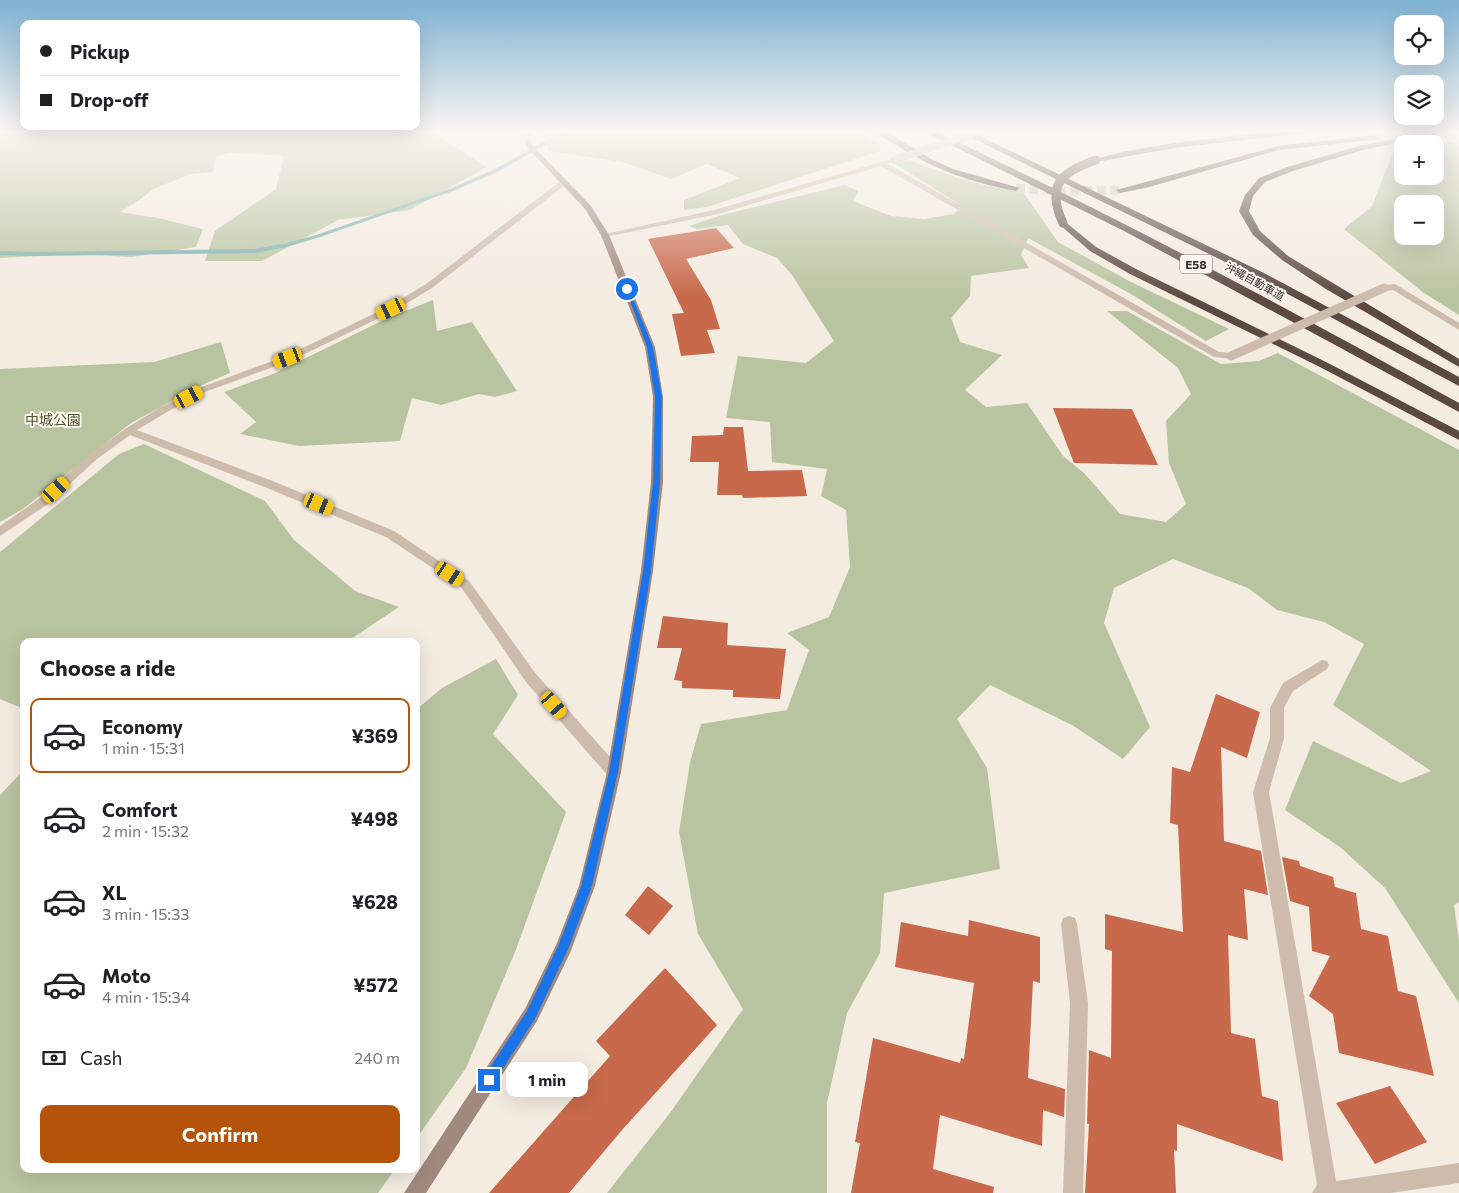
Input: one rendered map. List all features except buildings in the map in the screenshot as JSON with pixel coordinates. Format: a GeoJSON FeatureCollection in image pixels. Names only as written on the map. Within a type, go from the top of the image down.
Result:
{"type":"FeatureCollection","features":[{"type":"Feature","properties":{"kind":"highway"},"geometry":{"type":"LineString","coordinates":[[1008,187],[1016,188]]}},
{"type":"Feature","properties":{"kind":"highway","name":"沖縄自動車道"},"geometry":{"type":"LineString","coordinates":[[1044,187],[1231,282],[1459,408]]}},
{"type":"Feature","properties":{"kind":"highway"},"geometry":{"type":"LineString","coordinates":[[1057,187],[1054,195],[1056,208],[1064,223],[1094,248],[1134,272],[1313,360],[1459,436]]}},
{"type":"Feature","properties":{"kind":"highway","name":"沖縄自動車道"},"geometry":{"type":"LineString","coordinates":[[1077,187],[1258,274],[1459,382]]}},
{"type":"Feature","properties":{"kind":"highway"},"geometry":{"type":"LineString","coordinates":[[1120,190],[1137,187]]}},
{"type":"Feature","properties":{"kind":"highway"},"geometry":{"type":"LineString","coordinates":[[1256,187],[1249,195],[1244,211],[1256,233],[1285,258],[1459,364]]}},
{"type":"Feature","properties":{"kind":"street"},"geometry":{"type":"LineString","coordinates":[[0,532],[44,501],[93,457],[129,431],[163,410],[202,390],[288,358],[391,309],[429,286],[559,187]]}},
{"type":"Feature","properties":{"kind":"street"},"geometry":{"type":"LineString","coordinates":[[414,1193],[531,1015],[564,947],[586,886],[614,772],[647,571],[657,482],[658,397],[650,347],[606,235],[588,208],[569,187]]}},
{"type":"Feature","properties":{"kind":"street"},"geometry":{"type":"LineString","coordinates":[[606,235],[715,212],[803,187]]}},
{"type":"Feature","properties":{"kind":"street"},"geometry":{"type":"LineString","coordinates":[[922,187],[1217,356],[1230,356],[1384,288],[1395,287],[1459,327]]}},
{"type":"Feature","properties":{"kind":"street"},"geometry":{"type":"LineString","coordinates":[[129,431],[266,482],[390,534],[465,584],[531,678],[614,772]]}},
{"type":"Feature","properties":{"kind":"street"},"geometry":{"type":"LineString","coordinates":[[1322,665],[1288,687],[1277,708],[1277,738],[1261,792],[1325,1192],[1459,1173]]}},
{"type":"Feature","properties":{"kind":"street"},"geometry":{"type":"LineString","coordinates":[[1069,924],[1079,1003],[1073,1193]]}},
{"type":"Feature","properties":{"kind":"green space"},"geometry":{"type":"Polygon","coordinates":[[[0,187],[159,187],[120,212],[158,218],[203,229],[196,247],[132,257],[76,254],[0,258],[0,187]]]}},
{"type":"Feature","properties":{"kind":"green space"},"geometry":{"type":"Polygon","coordinates":[[[277,187],[451,187],[410,210],[338,220],[262,261],[205,261],[215,231],[276,189],[277,187]]]}},
{"type":"Feature","properties":{"kind":"green space"},"geometry":{"type":"Polygon","coordinates":[[[718,187],[770,187],[707,207],[684,210],[684,200],[718,187]]]}},
{"type":"Feature","properties":{"kind":"green space"},"geometry":{"type":"Polygon","coordinates":[[[838,187],[849,187],[858,191],[853,201],[891,216],[924,219],[954,214],[962,206],[931,187],[992,187],[1023,192],[1058,242],[1131,282],[1229,329],[1206,341],[1131,294],[1028,238],[1021,255],[1029,268],[971,276],[970,296],[951,318],[960,342],[1002,355],[965,390],[986,407],[1027,403],[1063,456],[1084,473],[1120,514],[1166,522],[1186,504],[1169,463],[1166,421],[1191,394],[1178,368],[1107,311],[1127,311],[1221,364],[1259,361],[1278,353],[1459,450],[1459,902],[1454,905],[1459,942],[1459,1003],[1385,888],[1340,847],[1285,810],[1313,741],[1401,783],[1431,771],[1333,705],[1364,644],[1324,622],[1277,610],[1248,588],[1173,559],[1114,588],[1104,623],[1150,727],[1123,759],[1072,725],[990,685],[957,719],[987,768],[1000,869],[884,893],[880,953],[847,1013],[827,1103],[827,1193],[607,1193],[670,1113],[743,1009],[698,934],[679,832],[690,762],[701,724],[787,710],[809,650],[787,633],[829,617],[850,567],[846,510],[821,496],[827,469],[772,462],[770,422],[726,418],[738,356],[806,363],[834,341],[792,275],[777,258],[743,244],[728,225],[697,229],[689,226],[722,215],[838,187]]]}},
{"type":"Feature","properties":{"kind":"green space"},"geometry":{"type":"Polygon","coordinates":[[[1380,187],[1459,187],[1459,315],[1424,293],[1344,229],[1372,206],[1380,187]]]}},
{"type":"Feature","properties":{"kind":"green space"},"geometry":{"type":"Polygon","coordinates":[[[433,300],[437,331],[472,322],[517,391],[495,397],[479,394],[441,405],[412,398],[400,441],[299,446],[240,434],[256,422],[224,392],[273,374],[390,317],[433,300]]]}},
{"type":"Feature","properties":{"kind":"green space","name":"中城公園"},"geometry":{"type":"Polygon","coordinates":[[[221,342],[230,373],[202,385],[131,423],[23,509],[0,522],[0,369],[154,362],[221,342]]]}},
{"type":"Feature","properties":{"kind":"green space"},"geometry":{"type":"Polygon","coordinates":[[[144,444],[265,501],[294,540],[355,591],[399,607],[352,638],[20,638],[20,707],[0,699],[0,552],[119,454],[144,444]]]}},
{"type":"Feature","properties":{"kind":"green space"},"geometry":{"type":"Polygon","coordinates":[[[496,659],[518,695],[493,734],[566,812],[515,952],[466,1068],[420,1133],[420,707],[442,688],[496,659]]]}},
{"type":"Feature","properties":{"kind":"green space"},"geometry":{"type":"Polygon","coordinates":[[[20,774],[20,1173],[392,1173],[378,1193],[0,1193],[0,795],[20,774]]]}},
{"type":"Feature","properties":{"kind":"waterway"},"geometry":{"type":"LineString","coordinates":[[0,253],[255,251],[303,241],[459,187]]}},
{"type":"Feature","properties":{"kind":"tunnel"},"geometry":{"type":"LineString","coordinates":[[1016,188],[1059,191],[1120,190]]}},
{"type":"Feature","properties":{"kind":"route"},"geometry":{"type":"LineString","coordinates":[[489,1080],[531,1015],[564,947],[586,886],[614,772],[647,571],[657,482],[658,397],[650,347],[627,289]]}}]}
